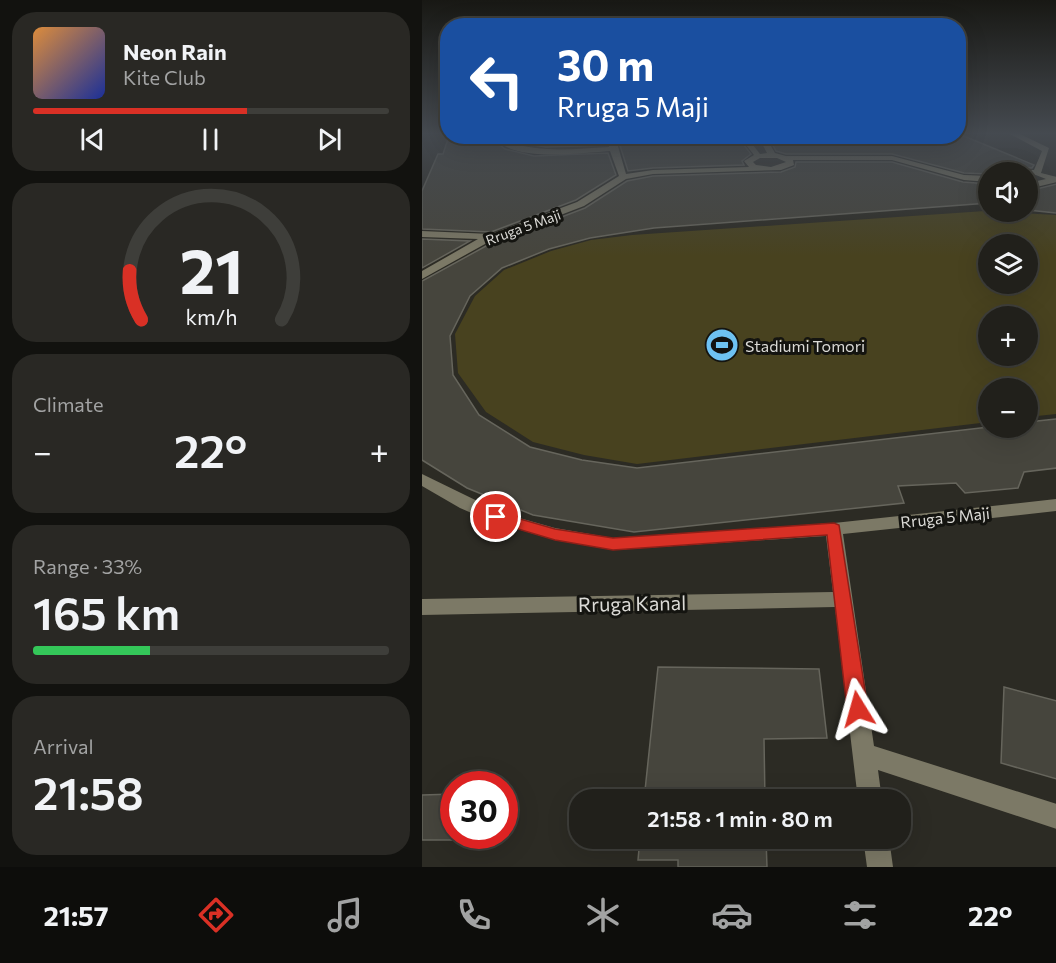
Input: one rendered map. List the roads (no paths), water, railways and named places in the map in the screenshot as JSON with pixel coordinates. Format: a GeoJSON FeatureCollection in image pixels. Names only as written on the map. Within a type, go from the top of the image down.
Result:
{"type":"FeatureCollection","features":[{"type":"Feature","properties":{"kind":"street"},"geometry":{"type":"LineString","coordinates":[[623,177],[646,174]]}},
{"type":"Feature","properties":{"kind":"street"},"geometry":{"type":"LineString","coordinates":[[951,174],[978,178]]}},
{"type":"Feature","properties":{"kind":"street","name":"Rruga 5 Maji"},"geometry":{"type":"LineString","coordinates":[[422,276],[451,257],[493,237],[580,206],[604,192],[623,177]]}},
{"type":"Feature","properties":{"kind":"street"},"geometry":{"type":"LineString","coordinates":[[1050,182],[1056,189]]}},
{"type":"Feature","properties":{"kind":"street"},"geometry":{"type":"LineString","coordinates":[[422,234],[493,237]]}},
{"type":"Feature","properties":{"kind":"street","name":"Rruga 5 Maji"},"geometry":{"type":"LineString","coordinates":[[422,479],[466,504],[496,517],[555,534],[613,544],[834,529],[1056,505]]}},
{"type":"Feature","properties":{"kind":"street"},"geometry":{"type":"LineString","coordinates":[[834,529],[869,789]]}},
{"type":"Feature","properties":{"kind":"street","name":"Rruga Kanal"},"geometry":{"type":"LineString","coordinates":[[422,607],[842,599]]}},
{"type":"Feature","properties":{"kind":"street"},"geometry":{"type":"LineString","coordinates":[[864,754],[1056,817]]}},
{"type":"Feature","properties":{"kind":"street"},"geometry":{"type":"LineString","coordinates":[[878,849],[880,867]]}},
{"type":"Feature","properties":{"kind":"place","name":"Stadiumi Tomori"},"geometry":{"type":"Point","coordinates":[722,345]}}]}
